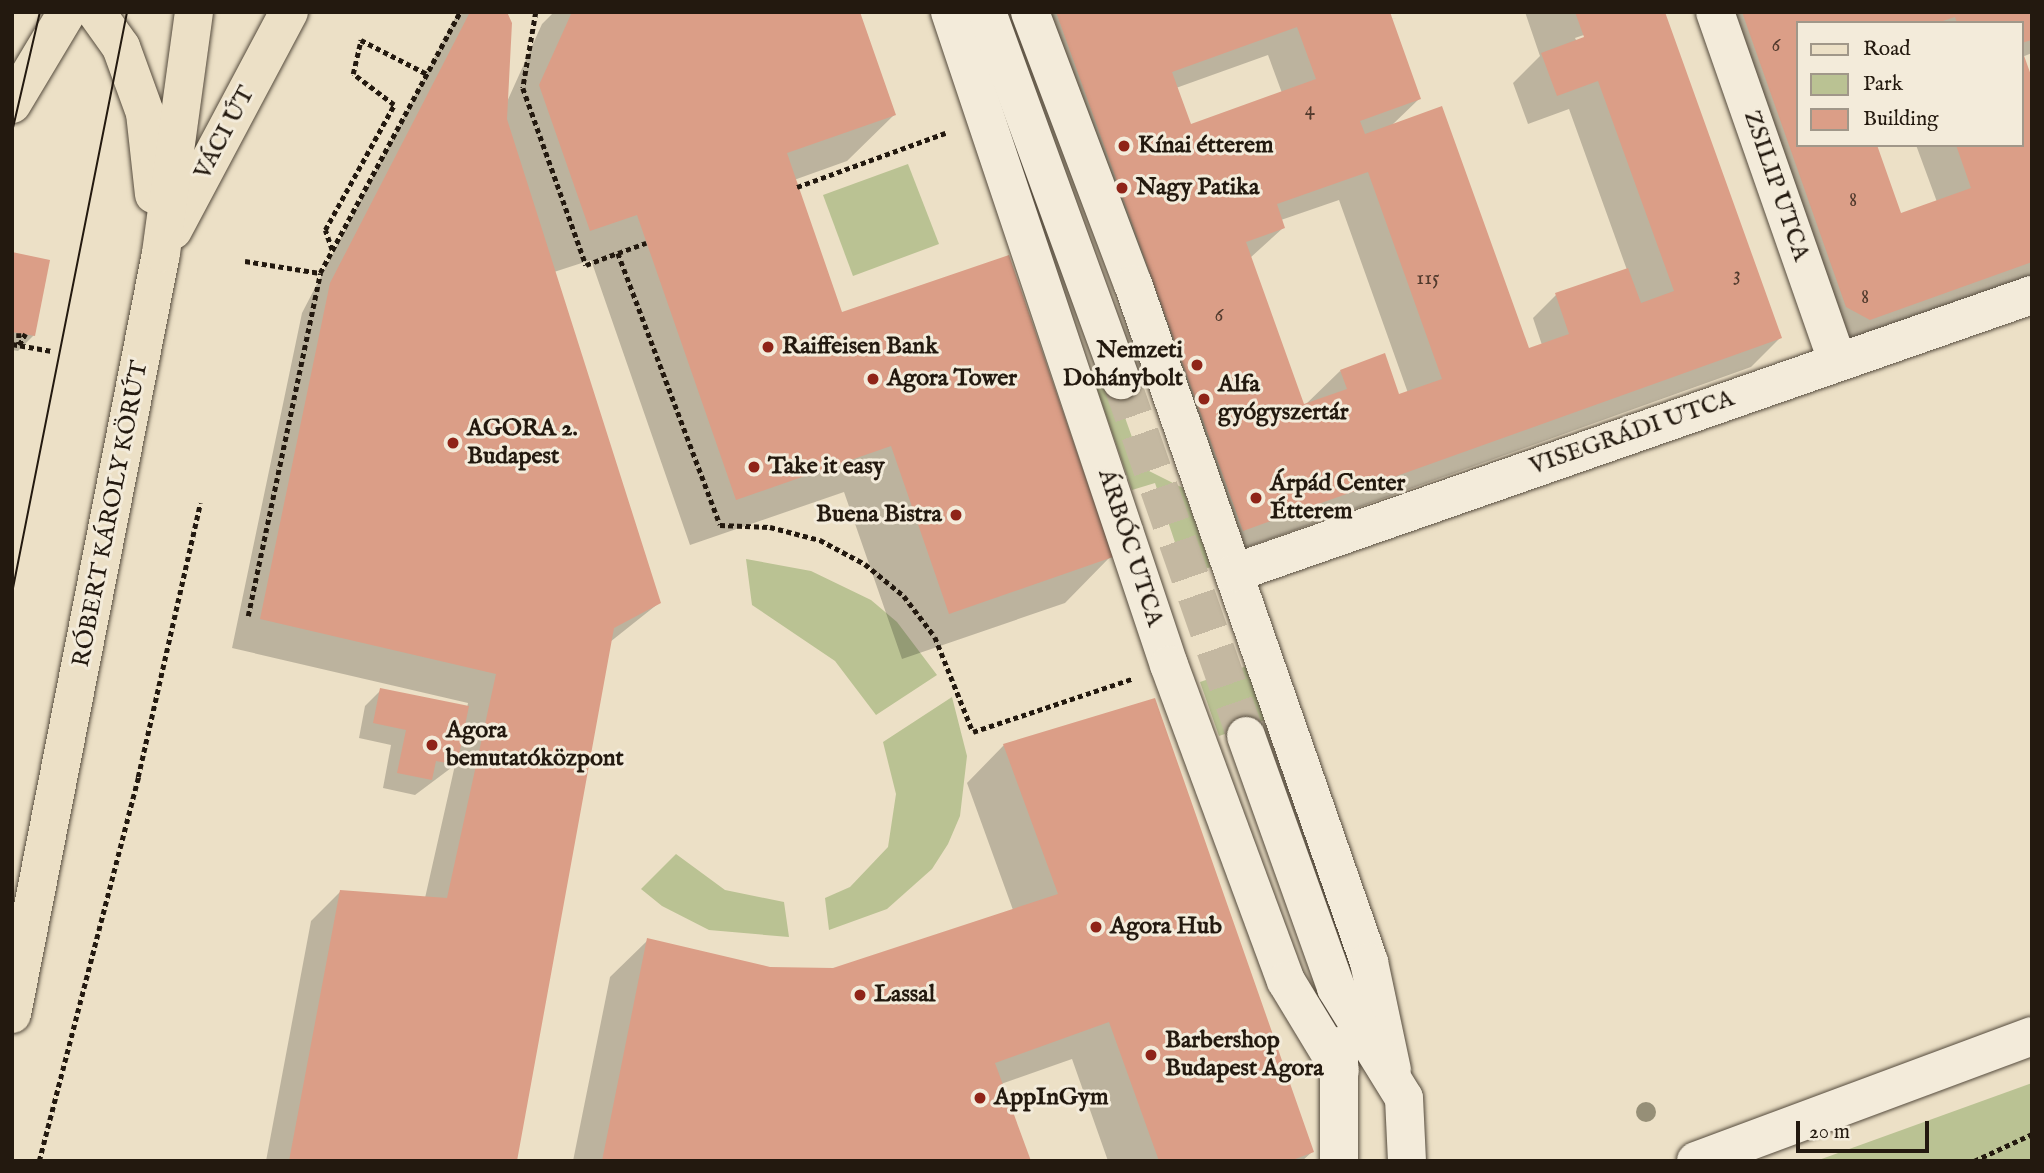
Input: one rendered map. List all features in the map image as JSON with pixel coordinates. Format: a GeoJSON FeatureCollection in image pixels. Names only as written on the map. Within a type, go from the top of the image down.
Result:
{"type":"FeatureCollection","features":[{"type":"Feature","properties":{"kind":"main road"},"geometry":{"type":"LineString","coordinates":[[12,104],[67,12]]}},
{"type":"Feature","properties":{"kind":"main road"},"geometry":{"type":"LineString","coordinates":[[96,12],[121,47],[145,113],[160,253]]}},
{"type":"Feature","properties":{"kind":"main road","name":"RÓBERT KÁROLY KÖRÚT"},"geometry":{"type":"LineString","coordinates":[[12,1014],[160,253],[194,12]]}},
{"type":"Feature","properties":{"kind":"main road","name":"VÁCI ÚT"},"geometry":{"type":"LineString","coordinates":[[160,253],[289,12]]}},
{"type":"Feature","properties":{"kind":"street","name":"ÁRBÓC UTCA"},"geometry":{"type":"LineString","coordinates":[[950,12],[1169,665],[1286,981],[1340,1070]]}},
{"type":"Feature","properties":{"kind":"street"},"geometry":{"type":"LineString","coordinates":[[987,12],[1121,380]]}},
{"type":"Feature","properties":{"kind":"street"},"geometry":{"type":"LineString","coordinates":[[1030,12],[1234,573],[1369,962],[1392,1070]]}},
{"type":"Feature","properties":{"kind":"street","name":"ZSILIP UTCA"},"geometry":{"type":"LineString","coordinates":[[1715,12],[1837,361]]}},
{"type":"Feature","properties":{"kind":"street","name":"VISEGRÁDI UTCA"},"geometry":{"type":"LineString","coordinates":[[1234,573],[2032,295]]}},
{"type":"Feature","properties":{"kind":"street"},"geometry":{"type":"LineString","coordinates":[[1246,736],[1336,988],[1392,1070],[1404,1098],[1407,1161]]}},
{"type":"Feature","properties":{"kind":"street"},"geometry":{"type":"LineString","coordinates":[[1336,988],[1340,1070],[1339,1161]]}},
{"type":"Feature","properties":{"kind":"street"},"geometry":{"type":"LineString","coordinates":[[1696,1161],[2032,1036]]}},
{"type":"Feature","properties":{"kind":"path"},"geometry":{"type":"LineString","coordinates":[[248,616],[320,273],[429,75],[460,12]]}},
{"type":"Feature","properties":{"kind":"path"},"geometry":{"type":"LineString","coordinates":[[537,12],[523,88],[586,265],[646,243]]}},
{"type":"Feature","properties":{"kind":"path"},"geometry":{"type":"LineString","coordinates":[[332,250],[325,230],[394,105],[353,74],[361,40],[429,75]]}},
{"type":"Feature","properties":{"kind":"path"},"geometry":{"type":"LineString","coordinates":[[797,187],[986,118]]}},
{"type":"Feature","properties":{"kind":"path"},"geometry":{"type":"LineString","coordinates":[[618,253],[720,525],[771,527],[820,540],[865,564],[904,596],[935,636],[973,732],[1135,677]]}},
{"type":"Feature","properties":{"kind":"path"},"geometry":{"type":"LineString","coordinates":[[245,261],[320,273]]}},
{"type":"Feature","properties":{"kind":"path"},"geometry":{"type":"LineString","coordinates":[[19,345],[22,334]]}},
{"type":"Feature","properties":{"kind":"path"},"geometry":{"type":"LineString","coordinates":[[12,344],[51,351]]}},
{"type":"Feature","properties":{"kind":"path"},"geometry":{"type":"LineString","coordinates":[[39,1161],[138,777],[200,503]]}},
{"type":"Feature","properties":{"kind":"path"},"geometry":{"type":"LineString","coordinates":[[1974,1161],[2032,1134]]}},
{"type":"Feature","properties":{"kind":"green space"},"geometry":{"type":"Polygon","coordinates":[[[908,164],[939,244],[853,276],[823,195],[908,164]]]}},
{"type":"Feature","properties":{"kind":"green space"},"geometry":{"type":"Polygon","coordinates":[[[1113,384],[1143,468],[1183,488],[1211,567],[1186,575],[1155,483],[1132,490],[1097,389],[1113,384]]]}},
{"type":"Feature","properties":{"kind":"green space"},"geometry":{"type":"Polygon","coordinates":[[[746,559],[811,571],[871,600],[897,622],[937,675],[876,715],[835,661],[752,605],[746,559]]]}},
{"type":"Feature","properties":{"kind":"green space"},"geometry":{"type":"Polygon","coordinates":[[[1247,666],[1265,720],[1219,736],[1200,682],[1247,666]]]}},
{"type":"Feature","properties":{"kind":"green space"},"geometry":{"type":"Polygon","coordinates":[[[952,697],[967,756],[960,816],[948,844],[932,869],[887,909],[829,930],[825,898],[850,887],[888,847],[896,794],[883,742],[952,697]]]}},
{"type":"Feature","properties":{"kind":"green space"},"geometry":{"type":"Polygon","coordinates":[[[676,854],[725,890],[784,902],[789,937],[709,930],[662,906],[641,889],[676,854]]]}},
{"type":"Feature","properties":{"kind":"green space"},"geometry":{"type":"Polygon","coordinates":[[[2032,1083],[2032,1161],[1816,1161],[2032,1083]]]}},
{"type":"Feature","properties":{"kind":"building","name":"AGORA 2. Budapest"},"geometry":{"type":"Polygon","coordinates":[[[470,12],[507,12],[512,23],[507,119],[661,603],[614,628],[517,1161],[289,1161],[340,890],[447,898],[496,674],[260,619],[330,283],[470,12]]]}},
{"type":"Feature","properties":{"kind":"building","name":"Agora Tower"},"geometry":{"type":"Polygon","coordinates":[[[572,12],[860,12],[896,115],[787,153],[842,312],[1009,255],[1113,557],[949,614],[891,446],[736,500],[637,215],[590,231],[539,85],[572,12]]]}},
{"type":"Feature","properties":{"kind":"building"},"geometry":{"type":"Polygon","coordinates":[[[1056,12],[1390,12],[1421,99],[1360,121],[1365,134],[1442,106],[1529,348],[1569,334],[1555,293],[1628,268],[1641,303],[1674,291],[1598,81],[1557,96],[1541,53],[1584,37],[1575,12],[1665,12],[1782,338],[1243,531],[1056,12]],[[1297,27],[1172,72],[1191,124],[1316,79],[1297,27]],[[1368,172],[1277,204],[1285,228],[1246,242],[1304,404],[1347,389],[1340,370],[1385,353],[1399,394],[1442,379],[1368,172]]]}},
{"type":"Feature","properties":{"kind":"building"},"geometry":{"type":"Polygon","coordinates":[[[1742,12],[2032,12],[2032,40],[2023,42],[2023,21],[1956,21],[1955,17],[1943,21],[1796,21],[1796,147],[1878,147],[1901,213],[1971,188],[1957,147],[2023,147],[2023,53],[2032,78],[2032,262],[1870,320],[1846,307],[1742,12]]]}},
{"type":"Feature","properties":{"kind":"building"},"geometry":{"type":"Polygon","coordinates":[[[12,252],[50,260],[35,336],[12,332],[12,252]]]}},
{"type":"Feature","properties":{"kind":"building","name":"Agora bemutatóközpont"},"geometry":{"type":"Polygon","coordinates":[[[380,688],[469,706],[457,765],[436,761],[432,780],[397,773],[406,730],[373,723],[380,688]]]}},
{"type":"Feature","properties":{"kind":"building","name":"Agora Hub"},"geometry":{"type":"Polygon","coordinates":[[[1155,698],[1314,1152],[1290,1161],[1159,1161],[1109,1022],[995,1063],[1031,1161],[602,1161],[647,938],[770,967],[833,968],[1058,894],[1003,744],[1155,698]]]}},
{"type":"Feature","properties":{"kind":"tunnel"},"geometry":{"type":"LineString","coordinates":[[1121,380],[1246,736]]}},
{"type":"Feature","properties":{"kind":"tram line"},"geometry":{"type":"LineString","coordinates":[[12,132],[40,12]]}},
{"type":"Feature","properties":{"kind":"tram line"},"geometry":{"type":"LineString","coordinates":[[12,593],[127,12]]}},
{"type":"Feature","properties":{"kind":"place","name":"Kínai étterem"},"geometry":{"type":"Point","coordinates":[1124,146]}},
{"type":"Feature","properties":{"kind":"place","name":"Nagy Patika"},"geometry":{"type":"Point","coordinates":[1122,188]}},
{"type":"Feature","properties":{"kind":"place","name":"Raiffeisen Bank"},"geometry":{"type":"Point","coordinates":[768,347]}},
{"type":"Feature","properties":{"kind":"place","name":"Nemzeti Dohánybolt"},"geometry":{"type":"Point","coordinates":[1197,365]}},
{"type":"Feature","properties":{"kind":"place","name":"Agora Tower"},"geometry":{"type":"Point","coordinates":[873,379]}},
{"type":"Feature","properties":{"kind":"place","name":"Alfa gyógyszertár"},"geometry":{"type":"Point","coordinates":[1204,399]}},
{"type":"Feature","properties":{"kind":"place","name":"AGORA 2. Budapest"},"geometry":{"type":"Point","coordinates":[453,443]}},
{"type":"Feature","properties":{"kind":"place","name":"Take it easy"},"geometry":{"type":"Point","coordinates":[754,467]}},
{"type":"Feature","properties":{"kind":"place","name":"Árpád Center Étterem"},"geometry":{"type":"Point","coordinates":[1256,498]}},
{"type":"Feature","properties":{"kind":"place","name":"Buena Bistra"},"geometry":{"type":"Point","coordinates":[956,515]}},
{"type":"Feature","properties":{"kind":"place","name":"Agora bemutatóközpont"},"geometry":{"type":"Point","coordinates":[432,745]}},
{"type":"Feature","properties":{"kind":"place","name":"Agora Hub"},"geometry":{"type":"Point","coordinates":[1096,927]}},
{"type":"Feature","properties":{"kind":"place","name":"Lassal"},"geometry":{"type":"Point","coordinates":[860,995]}},
{"type":"Feature","properties":{"kind":"place","name":"Barbershop Budapest Agora"},"geometry":{"type":"Point","coordinates":[1151,1055]}},
{"type":"Feature","properties":{"kind":"place","name":"AppInGym"},"geometry":{"type":"Point","coordinates":[980,1098]}}]}
